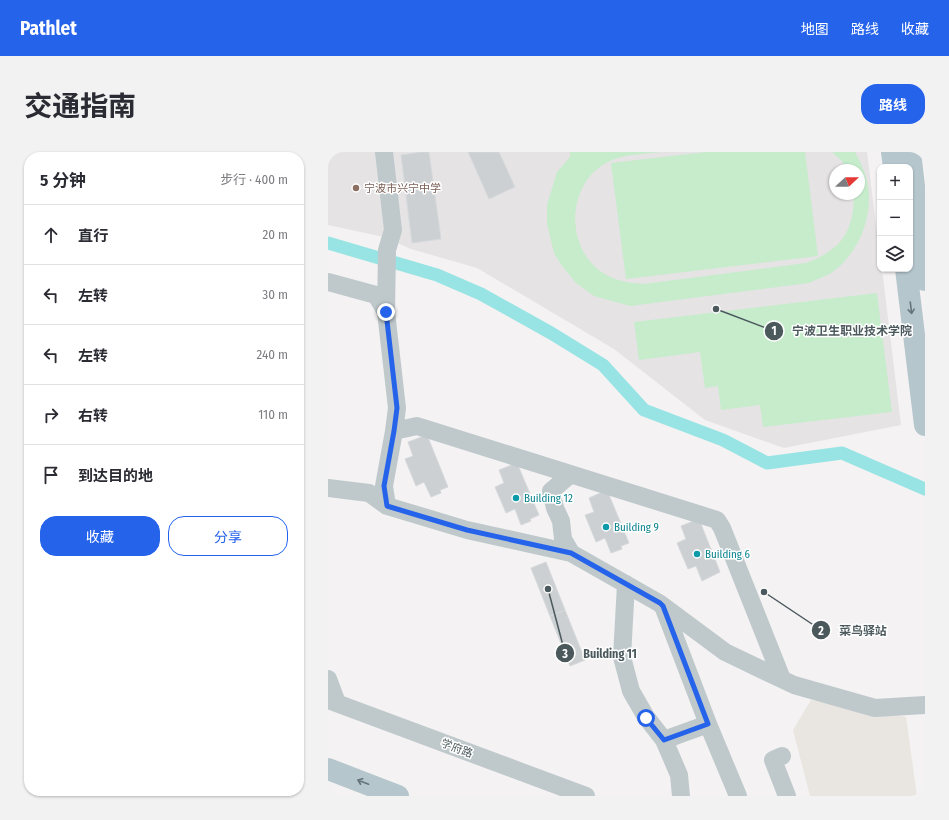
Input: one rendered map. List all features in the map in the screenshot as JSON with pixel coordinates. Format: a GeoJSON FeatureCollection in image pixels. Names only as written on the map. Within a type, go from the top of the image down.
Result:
{"type":"FeatureCollection","features":[{"type":"Feature","properties":{"kind":"main road"},"geometry":{"type":"LineString","coordinates":[[892,152],[894,164]]}},
{"type":"Feature","properties":{"kind":"main road"},"geometry":{"type":"LineString","coordinates":[[910,152],[925,280]]}},
{"type":"Feature","properties":{"kind":"main road"},"geometry":{"type":"LineString","coordinates":[[906,272],[925,425]]}},
{"type":"Feature","properties":{"kind":"main road"},"geometry":{"type":"LineString","coordinates":[[328,769],[398,796]]}},
{"type":"Feature","properties":{"kind":"street"},"geometry":{"type":"LineString","coordinates":[[384,152],[393,230],[387,250],[386,312],[397,408],[384,486],[387,506]]}},
{"type":"Feature","properties":{"kind":"street"},"geometry":{"type":"LineString","coordinates":[[328,282],[376,295],[386,312]]}},
{"type":"Feature","properties":{"kind":"street"},"geometry":{"type":"LineString","coordinates":[[394,431],[416,426],[717,520],[722,528],[782,679]]}},
{"type":"Feature","properties":{"kind":"street"},"geometry":{"type":"LineString","coordinates":[[571,474],[551,492],[555,508],[561,521],[563,539],[571,553]]}},
{"type":"Feature","properties":{"kind":"street"},"geometry":{"type":"LineString","coordinates":[[328,488],[369,493],[387,506],[467,530],[571,553],[663,606],[725,652],[794,685],[875,708],[925,705]]}},
{"type":"Feature","properties":{"kind":"street"},"geometry":{"type":"LineString","coordinates":[[626,584],[622,657],[631,691],[646,718],[664,740],[678,775],[681,796]]}},
{"type":"Feature","properties":{"kind":"street"},"geometry":{"type":"LineString","coordinates":[[663,606],[708,724],[738,796]]}},
{"type":"Feature","properties":{"kind":"street"},"geometry":{"type":"LineString","coordinates":[[328,678],[333,701]]}},
{"type":"Feature","properties":{"kind":"street","name":"学府路"},"geometry":{"type":"LineString","coordinates":[[333,701],[586,796]]}},
{"type":"Feature","properties":{"kind":"street"},"geometry":{"type":"LineString","coordinates":[[664,740],[708,724]]}},
{"type":"Feature","properties":{"kind":"street"},"geometry":{"type":"LineString","coordinates":[[782,756],[773,760],[787,796]]}},
{"type":"Feature","properties":{"kind":"shaded area"},"geometry":{"type":"Polygon","coordinates":[[[328,152],[867,152],[877,233],[877,272],[882,272],[901,425],[784,448],[705,420],[614,349],[477,268],[411,249],[384,237],[328,225],[328,152]]]}},
{"type":"Feature","properties":{"kind":"shaded area"},"geometry":{"type":"Polygon","coordinates":[[[811,700],[906,717],[917,796],[810,796],[793,730],[811,700]]]}},
{"type":"Feature","properties":{"kind":"green space"},"geometry":{"type":"Polygon","coordinates":[[[570,152],[661,152],[628,156],[610,161],[595,171],[585,183],[578,199],[575,215],[576,232],[581,248],[590,262],[603,273],[612,278],[623,281],[644,284],[806,263],[818,258],[837,245],[843,238],[851,219],[854,200],[865,200],[865,173],[869,197],[866,221],[857,244],[843,263],[831,273],[809,283],[630,306],[594,296],[576,283],[562,266],[554,253],[547,224],[547,205],[557,172],[570,157],[570,152]]]}},
{"type":"Feature","properties":{"kind":"green space"},"geometry":{"type":"Polygon","coordinates":[[[706,152],[805,152],[818,256],[626,279],[611,163],[706,152]]]}},
{"type":"Feature","properties":{"kind":"green space"},"geometry":{"type":"Polygon","coordinates":[[[832,152],[855,152],[861,164],[844,164],[832,152]]]}},
{"type":"Feature","properties":{"kind":"green space"},"geometry":{"type":"Polygon","coordinates":[[[877,293],[892,412],[763,427],[760,405],[721,410],[718,386],[705,388],[700,352],[639,360],[634,322],[877,293]]]}},
{"type":"Feature","properties":{"kind":"building"},"geometry":{"type":"Polygon","coordinates":[[[429,152],[441,239],[412,243],[401,155],[429,152]]]}},
{"type":"Feature","properties":{"kind":"building"},"geometry":{"type":"Polygon","coordinates":[[[468,152],[499,152],[515,187],[489,199],[468,152]]]}},
{"type":"Feature","properties":{"kind":"building"},"geometry":{"type":"Polygon","coordinates":[[[427,435],[448,487],[440,490],[441,493],[431,497],[424,482],[416,486],[405,459],[413,456],[408,442],[427,435]]]}},
{"type":"Feature","properties":{"kind":"building","name":"Building 12"},"geometry":{"type":"Polygon","coordinates":[[[517,463],[539,515],[530,519],[531,521],[521,525],[515,509],[506,513],[495,487],[504,483],[499,470],[517,463]]]}},
{"type":"Feature","properties":{"kind":"building","name":"Building 9"},"geometry":{"type":"Polygon","coordinates":[[[607,490],[629,543],[621,546],[622,549],[611,553],[605,538],[596,542],[585,515],[594,512],[589,498],[607,490]]]}},
{"type":"Feature","properties":{"kind":"building","name":"Building 6"},"geometry":{"type":"Polygon","coordinates":[[[699,519],[720,572],[702,581],[696,566],[688,569],[677,543],[686,539],[681,526],[699,519]]]}},
{"type":"Feature","properties":{"kind":"building"},"geometry":{"type":"Polygon","coordinates":[[[546,562],[565,610],[550,616],[531,568],[546,562]]]}},
{"type":"Feature","properties":{"kind":"building"},"geometry":{"type":"Polygon","coordinates":[[[565,610],[585,660],[570,666],[550,616],[565,610]]]}},
{"type":"Feature","properties":{"kind":"waterway"},"geometry":{"type":"LineString","coordinates":[[328,243],[437,275],[481,294],[551,333],[603,365],[644,410],[723,440],[767,463],[842,453],[925,489]]}},
{"type":"Feature","properties":{"kind":"place","name":"宁波市兴宁中学"},"geometry":{"type":"Point","coordinates":[356,188]}},
{"type":"Feature","properties":{"kind":"place","name":"宁波卫生职业技术学院"},"geometry":{"type":"Point","coordinates":[716,309]}},
{"type":"Feature","properties":{"kind":"place","name":"Building 12"},"geometry":{"type":"Point","coordinates":[516,498]}},
{"type":"Feature","properties":{"kind":"place","name":"Building 9"},"geometry":{"type":"Point","coordinates":[606,527]}},
{"type":"Feature","properties":{"kind":"place","name":"Building 6"},"geometry":{"type":"Point","coordinates":[697,554]}},
{"type":"Feature","properties":{"kind":"place","name":"Building 11"},"geometry":{"type":"Point","coordinates":[548,589]}},
{"type":"Feature","properties":{"kind":"place","name":"菜鸟驿站"},"geometry":{"type":"Point","coordinates":[764,592]}},
{"type":"Feature","properties":{"kind":"route"},"geometry":{"type":"LineString","coordinates":[[386,312],[397,408],[384,486],[387,506],[467,530],[571,553],[660,603],[663,606],[708,724],[664,740],[646,718]]}}]}
